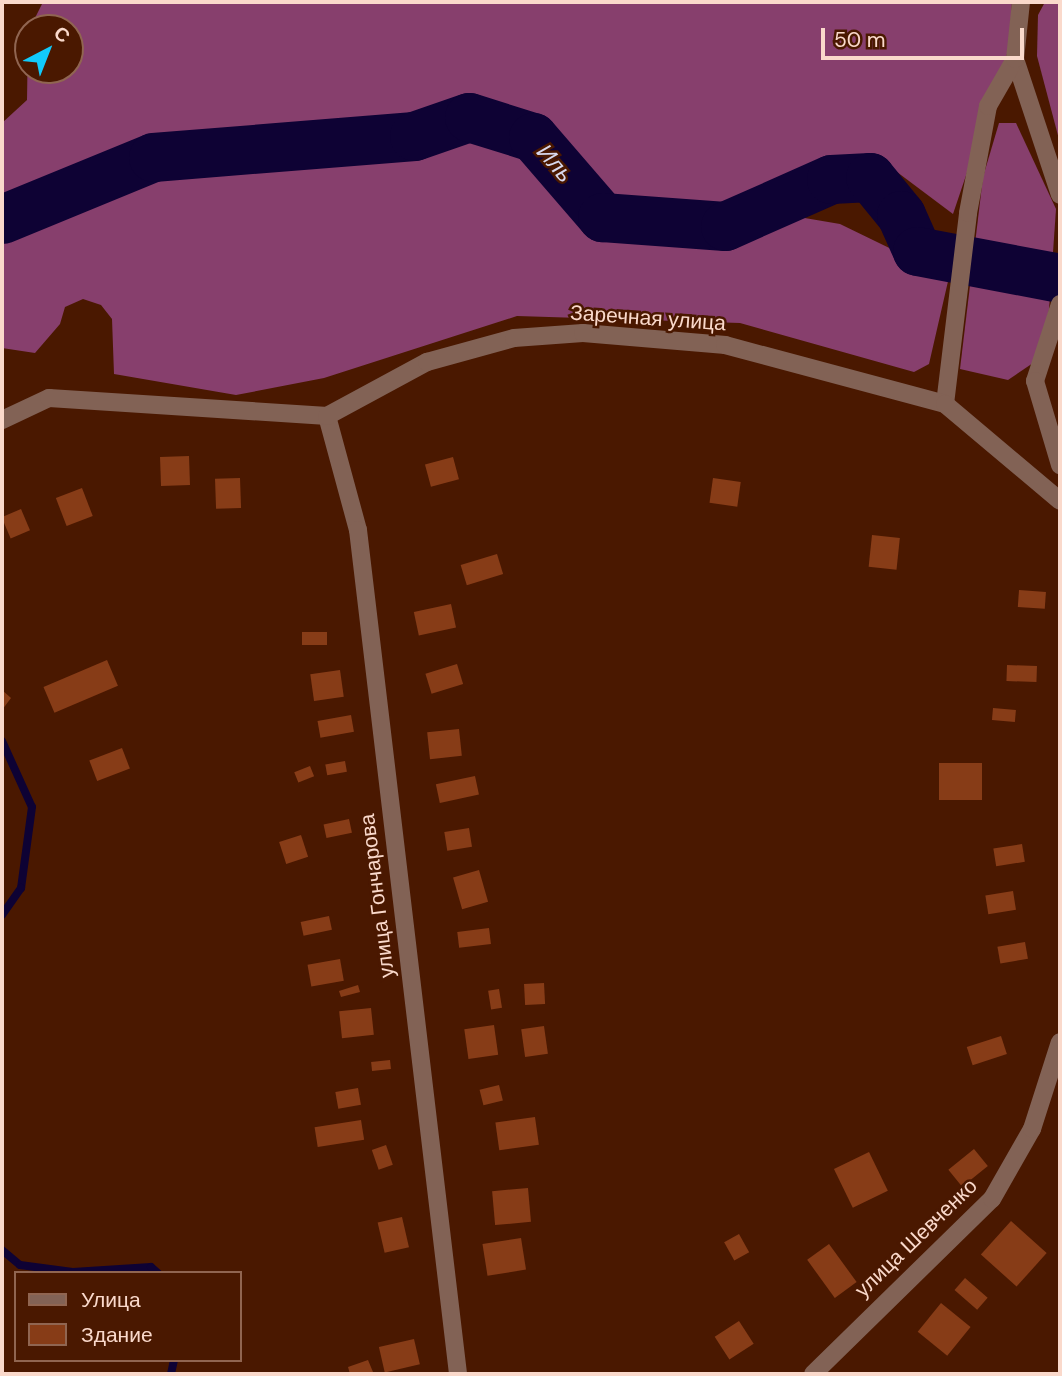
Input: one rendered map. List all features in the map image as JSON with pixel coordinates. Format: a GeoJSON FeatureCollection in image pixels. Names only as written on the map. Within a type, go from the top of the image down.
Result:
{"type":"FeatureCollection","features":[{"type":"Feature","properties":{"kind":"street"},"geometry":{"type":"LineString","coordinates":[[945,404],[968,214],[988,106],[1015,59],[1021,2]]}},
{"type":"Feature","properties":{"kind":"street"},"geometry":{"type":"LineString","coordinates":[[1015,59],[1060,195]]}},
{"type":"Feature","properties":{"kind":"street"},"geometry":{"type":"LineString","coordinates":[[1060,304],[1035,381],[1060,465]]}},
{"type":"Feature","properties":{"kind":"street","name":"Заречная улица"},"geometry":{"type":"LineString","coordinates":[[327,416],[428,362],[514,338],[583,333],[724,345],[945,404],[1060,501]]}},
{"type":"Feature","properties":{"kind":"street"},"geometry":{"type":"LineString","coordinates":[[2,420],[49,398],[327,416]]}},
{"type":"Feature","properties":{"kind":"street","name":"улица Гончарова"},"geometry":{"type":"LineString","coordinates":[[327,416],[358,530],[458,1374]]}},
{"type":"Feature","properties":{"kind":"street","name":"улица Шевченко"},"geometry":{"type":"LineString","coordinates":[[813,1374],[992,1199],[1032,1129],[1060,1042]]}},
{"type":"Feature","properties":{"kind":"shaded area"},"geometry":{"type":"Polygon","coordinates":[[[43,2],[1012,2],[1009,48],[953,214],[897,172],[798,173],[787,215],[840,224],[949,277],[929,364],[914,372],[740,323],[517,316],[324,378],[236,395],[114,374],[112,319],[101,305],[83,299],[65,307],[60,324],[35,353],[2,348],[2,123],[27,100],[27,84],[84,84],[84,14],[37,14],[43,2]]]}},
{"type":"Feature","properties":{"kind":"shaded area"},"geometry":{"type":"Polygon","coordinates":[[[1045,2],[1060,2],[1060,143],[1037,56],[1038,15],[1045,2]]]}},
{"type":"Feature","properties":{"kind":"shaded area"},"geometry":{"type":"Polygon","coordinates":[[[999,123],[1016,123],[1056,209],[1049,310],[1036,361],[1008,380],[960,369],[983,177],[999,123]]]}},
{"type":"Feature","properties":{"kind":"building"},"geometry":{"type":"Polygon","coordinates":[[[189,456],[190,485],[161,486],[160,457],[189,456]]]}},
{"type":"Feature","properties":{"kind":"building"},"geometry":{"type":"Polygon","coordinates":[[[453,457],[459,479],[431,487],[425,465],[453,457]]]}},
{"type":"Feature","properties":{"kind":"building"},"geometry":{"type":"Polygon","coordinates":[[[240,478],[241,508],[216,509],[215,479],[240,478]]]}},
{"type":"Feature","properties":{"kind":"building"},"geometry":{"type":"Polygon","coordinates":[[[713,478],[741,482],[737,507],[710,503],[713,478]]]}},
{"type":"Feature","properties":{"kind":"building"},"geometry":{"type":"Polygon","coordinates":[[[82,488],[93,516],[67,526],[56,498],[82,488]]]}},
{"type":"Feature","properties":{"kind":"building"},"geometry":{"type":"Polygon","coordinates":[[[21,509],[30,530],[11,538],[2,517],[21,509]]]}},
{"type":"Feature","properties":{"kind":"building"},"geometry":{"type":"Polygon","coordinates":[[[872,535],[900,538],[897,570],[869,567],[872,535]]]}},
{"type":"Feature","properties":{"kind":"building"},"geometry":{"type":"Polygon","coordinates":[[[497,554],[503,574],[467,585],[461,565],[497,554]]]}},
{"type":"Feature","properties":{"kind":"building"},"geometry":{"type":"Polygon","coordinates":[[[1019,590],[1046,592],[1045,609],[1018,607],[1019,590]]]}},
{"type":"Feature","properties":{"kind":"building"},"geometry":{"type":"Polygon","coordinates":[[[451,604],[456,627],[419,635],[414,612],[451,604]]]}},
{"type":"Feature","properties":{"kind":"building"},"geometry":{"type":"Polygon","coordinates":[[[302,632],[327,632],[327,645],[302,645],[302,632]]]}},
{"type":"Feature","properties":{"kind":"building"},"geometry":{"type":"Polygon","coordinates":[[[107,660],[118,686],[54,713],[43,687],[107,660]]]}},
{"type":"Feature","properties":{"kind":"building"},"geometry":{"type":"Polygon","coordinates":[[[457,664],[463,684],[432,694],[425,674],[457,664]]]}},
{"type":"Feature","properties":{"kind":"building"},"geometry":{"type":"Polygon","coordinates":[[[1007,665],[1037,666],[1036,682],[1006,681],[1007,665]]]}},
{"type":"Feature","properties":{"kind":"building"},"geometry":{"type":"Polygon","coordinates":[[[340,670],[344,697],[314,701],[310,674],[340,670]]]}},
{"type":"Feature","properties":{"kind":"building"},"geometry":{"type":"Polygon","coordinates":[[[2,690],[11,698],[2,710],[2,690]]]}},
{"type":"Feature","properties":{"kind":"building"},"geometry":{"type":"Polygon","coordinates":[[[993,708],[1016,710],[1015,722],[992,720],[993,708]]]}},
{"type":"Feature","properties":{"kind":"building"},"geometry":{"type":"Polygon","coordinates":[[[351,715],[354,732],[320,738],[318,721],[351,715]]]}},
{"type":"Feature","properties":{"kind":"building"},"geometry":{"type":"Polygon","coordinates":[[[459,729],[462,756],[430,759],[427,732],[459,729]]]}},
{"type":"Feature","properties":{"kind":"building"},"geometry":{"type":"Polygon","coordinates":[[[122,748],[130,769],[97,781],[89,761],[122,748]]]}},
{"type":"Feature","properties":{"kind":"building"},"geometry":{"type":"Polygon","coordinates":[[[345,761],[347,772],[327,775],[325,764],[345,761]]]}},
{"type":"Feature","properties":{"kind":"building"},"geometry":{"type":"Polygon","coordinates":[[[939,763],[982,763],[982,800],[939,800],[939,763]]]}},
{"type":"Feature","properties":{"kind":"building"},"geometry":{"type":"Polygon","coordinates":[[[310,766],[314,776],[298,783],[294,772],[310,766]]]}},
{"type":"Feature","properties":{"kind":"building"},"geometry":{"type":"Polygon","coordinates":[[[475,776],[479,795],[440,803],[436,784],[475,776]]]}},
{"type":"Feature","properties":{"kind":"building"},"geometry":{"type":"Polygon","coordinates":[[[349,819],[352,833],[326,838],[324,824],[349,819]]]}},
{"type":"Feature","properties":{"kind":"building"},"geometry":{"type":"Polygon","coordinates":[[[469,828],[472,847],[447,851],[444,832],[469,828]]]}},
{"type":"Feature","properties":{"kind":"building"},"geometry":{"type":"Polygon","coordinates":[[[301,835],[308,857],[286,864],[279,842],[301,835]]]}},
{"type":"Feature","properties":{"kind":"building"},"geometry":{"type":"Polygon","coordinates":[[[1022,844],[1025,862],[996,866],[993,849],[1022,844]]]}},
{"type":"Feature","properties":{"kind":"building"},"geometry":{"type":"Polygon","coordinates":[[[479,870],[488,902],[462,909],[453,877],[479,870]]]}},
{"type":"Feature","properties":{"kind":"building"},"geometry":{"type":"Polygon","coordinates":[[[1013,891],[1016,910],[988,914],[985,895],[1013,891]]]}},
{"type":"Feature","properties":{"kind":"building"},"geometry":{"type":"Polygon","coordinates":[[[329,916],[332,930],[304,936],[301,922],[329,916]]]}},
{"type":"Feature","properties":{"kind":"building"},"geometry":{"type":"Polygon","coordinates":[[[489,928],[491,944],[459,948],[457,932],[489,928]]]}},
{"type":"Feature","properties":{"kind":"building"},"geometry":{"type":"Polygon","coordinates":[[[1025,942],[1028,959],[1000,964],[997,947],[1025,942]]]}},
{"type":"Feature","properties":{"kind":"building"},"geometry":{"type":"Polygon","coordinates":[[[340,959],[344,981],[311,986],[308,965],[340,959]]]}},
{"type":"Feature","properties":{"kind":"building"},"geometry":{"type":"Polygon","coordinates":[[[544,983],[545,1004],[525,1005],[524,984],[544,983]]]}},
{"type":"Feature","properties":{"kind":"building"},"geometry":{"type":"Polygon","coordinates":[[[358,985],[360,992],[341,997],[339,991],[358,985]]]}},
{"type":"Feature","properties":{"kind":"building"},"geometry":{"type":"Polygon","coordinates":[[[499,989],[502,1008],[491,1009],[488,991],[499,989]]]}},
{"type":"Feature","properties":{"kind":"building"},"geometry":{"type":"Polygon","coordinates":[[[371,1008],[374,1035],[342,1038],[339,1011],[371,1008]]]}},
{"type":"Feature","properties":{"kind":"building"},"geometry":{"type":"Polygon","coordinates":[[[494,1025],[498,1055],[468,1059],[464,1029],[494,1025]]]}},
{"type":"Feature","properties":{"kind":"building"},"geometry":{"type":"Polygon","coordinates":[[[544,1026],[548,1054],[525,1057],[521,1029],[544,1026]]]}},
{"type":"Feature","properties":{"kind":"building"},"geometry":{"type":"Polygon","coordinates":[[[1001,1036],[1007,1054],[973,1065],[967,1047],[1001,1036]]]}},
{"type":"Feature","properties":{"kind":"building"},"geometry":{"type":"Polygon","coordinates":[[[390,1060],[391,1069],[372,1071],[371,1062],[390,1060]]]}},
{"type":"Feature","properties":{"kind":"building"},"geometry":{"type":"Polygon","coordinates":[[[499,1085],[503,1101],[483,1105],[480,1090],[499,1085]]]}},
{"type":"Feature","properties":{"kind":"building"},"geometry":{"type":"Polygon","coordinates":[[[358,1088],[361,1105],[338,1109],[335,1092],[358,1088]]]}},
{"type":"Feature","properties":{"kind":"building"},"geometry":{"type":"Polygon","coordinates":[[[535,1117],[539,1145],[499,1150],[495,1123],[535,1117]]]}},
{"type":"Feature","properties":{"kind":"building"},"geometry":{"type":"Polygon","coordinates":[[[361,1120],[364,1140],[318,1147],[315,1127],[361,1120]]]}},
{"type":"Feature","properties":{"kind":"building"},"geometry":{"type":"Polygon","coordinates":[[[386,1145],[393,1165],[379,1170],[372,1150],[386,1145]]]}},
{"type":"Feature","properties":{"kind":"building"},"geometry":{"type":"Polygon","coordinates":[[[974,1149],[988,1166],[962,1187],[948,1170],[974,1149]]]}},
{"type":"Feature","properties":{"kind":"building"},"geometry":{"type":"Polygon","coordinates":[[[869,1152],[888,1191],[853,1208],[834,1169],[869,1152]]]}},
{"type":"Feature","properties":{"kind":"building"},"geometry":{"type":"Polygon","coordinates":[[[528,1188],[531,1222],[495,1225],[492,1191],[528,1188]]]}},
{"type":"Feature","properties":{"kind":"building"},"geometry":{"type":"Polygon","coordinates":[[[402,1217],[409,1247],[385,1253],[378,1223],[402,1217]]]}},
{"type":"Feature","properties":{"kind":"building"},"geometry":{"type":"Polygon","coordinates":[[[1011,1221],[1047,1253],[1017,1287],[981,1254],[1011,1221]]]}},
{"type":"Feature","properties":{"kind":"building"},"geometry":{"type":"Polygon","coordinates":[[[739,1234],[749,1252],[734,1261],[724,1242],[739,1234]]]}},
{"type":"Feature","properties":{"kind":"building"},"geometry":{"type":"Polygon","coordinates":[[[521,1238],[526,1270],[487,1276],[482,1244],[521,1238]]]}},
{"type":"Feature","properties":{"kind":"building"},"geometry":{"type":"Polygon","coordinates":[[[829,1244],[857,1282],[835,1298],[807,1260],[829,1244]]]}},
{"type":"Feature","properties":{"kind":"building"},"geometry":{"type":"Polygon","coordinates":[[[965,1278],[988,1298],[977,1310],[955,1290],[965,1278]]]}},
{"type":"Feature","properties":{"kind":"building"},"geometry":{"type":"Polygon","coordinates":[[[941,1303],[971,1327],[947,1356],[918,1332],[941,1303]]]}},
{"type":"Feature","properties":{"kind":"building"},"geometry":{"type":"Polygon","coordinates":[[[739,1321],[754,1344],[729,1359],[715,1337],[739,1321]]]}},
{"type":"Feature","properties":{"kind":"building"},"geometry":{"type":"Polygon","coordinates":[[[414,1339],[420,1364],[385,1372],[379,1347],[414,1339]]]}},
{"type":"Feature","properties":{"kind":"building"},"geometry":{"type":"Polygon","coordinates":[[[368,1360],[373,1372],[350,1374],[348,1367],[368,1360]]]}},
{"type":"Feature","properties":{"kind":"waterway","name":"Иль"},"geometry":{"type":"LineString","coordinates":[[2,219],[153,157],[414,136],[469,117],[533,137],[602,217],[725,226],[831,179],[870,177],[901,215],[917,251],[1060,278]]}},
{"type":"Feature","properties":{"kind":"waterway"},"geometry":{"type":"LineString","coordinates":[[2,741],[32,807],[21,888],[2,915]]}},
{"type":"Feature","properties":{"kind":"waterway"},"geometry":{"type":"LineString","coordinates":[[2,1250],[20,1265],[65,1271]]}},
{"type":"Feature","properties":{"kind":"waterway"},"geometry":{"type":"LineString","coordinates":[[89,1271],[151,1267],[156,1271]]}},
{"type":"Feature","properties":{"kind":"waterway"},"geometry":{"type":"LineString","coordinates":[[171,1374],[174,1362]]}}]}
